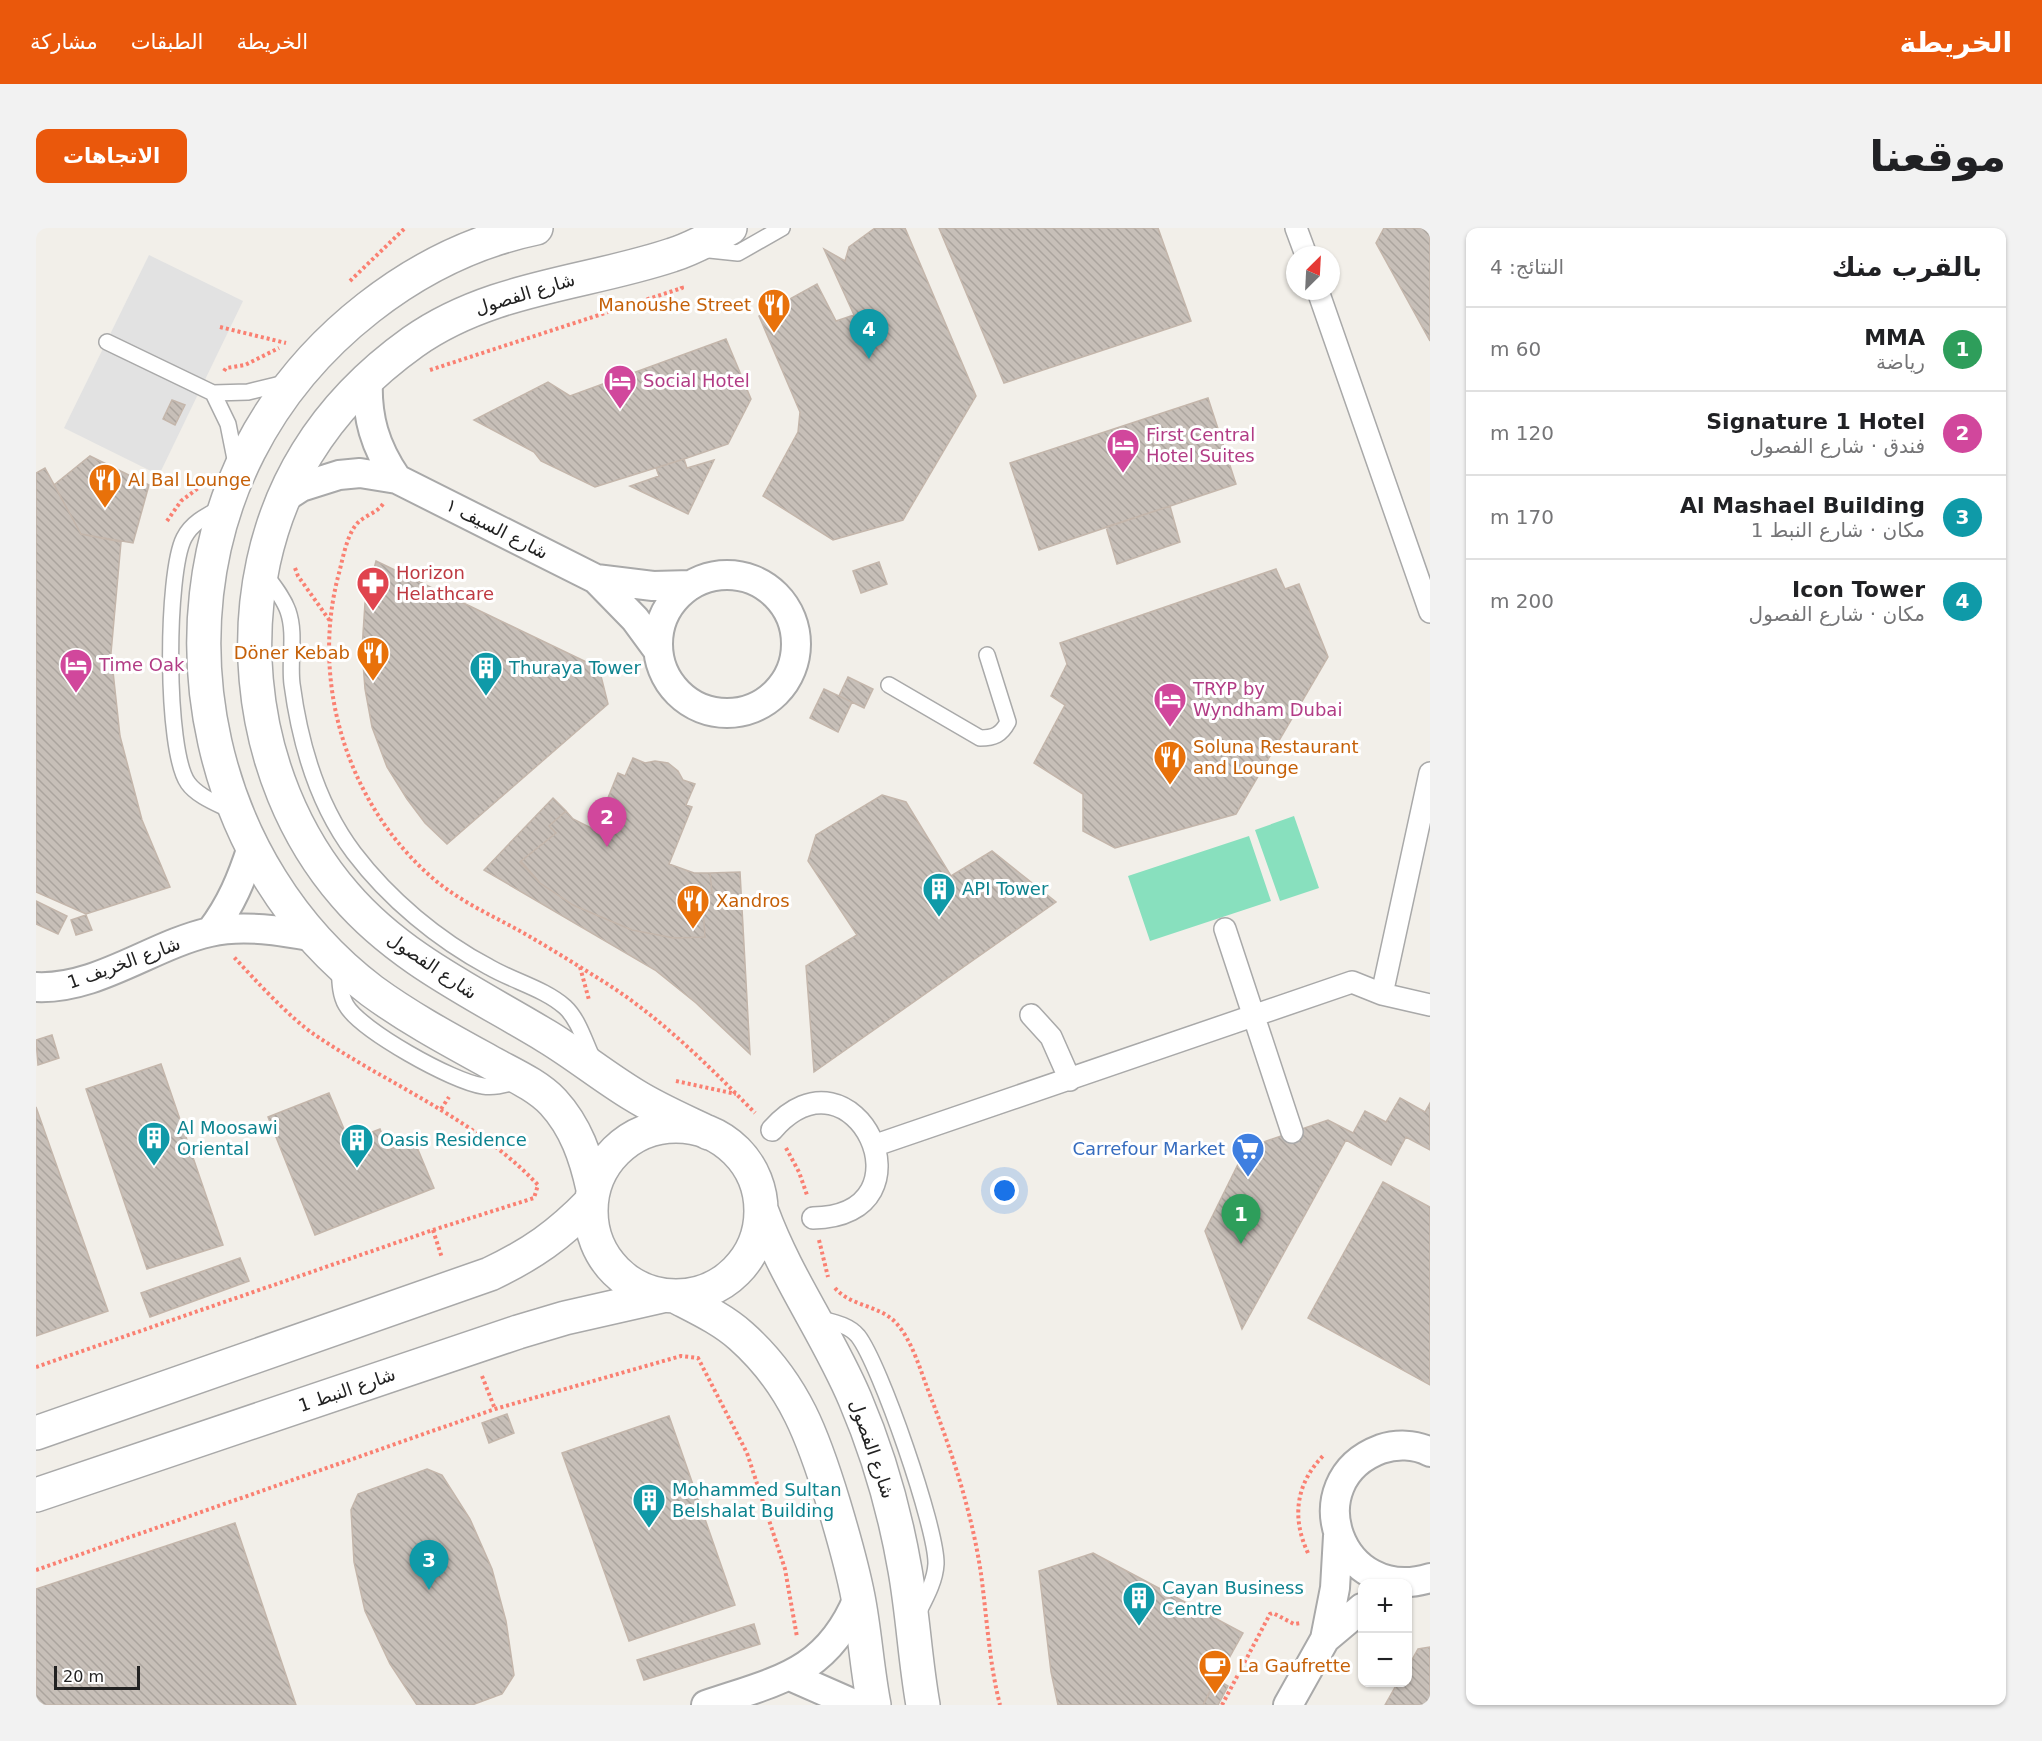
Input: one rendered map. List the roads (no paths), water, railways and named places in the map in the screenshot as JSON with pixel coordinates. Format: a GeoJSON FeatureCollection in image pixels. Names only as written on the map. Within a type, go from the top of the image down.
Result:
{"type":"FeatureCollection","features":[{"type":"Feature","properties":{"kind":"street"},"geometry":{"type":"LineString","coordinates":[[536,228],[473,247],[432,266],[392,290],[355,319],[297,380],[255,438],[237,475],[210,557],[203,609],[203,661],[209,714],[220,764],[237,814],[252,847],[281,893],[315,937],[338,961],[369,989],[403,1013],[523,1080],[552,1101],[572,1127],[586,1157],[592,1195],[592,1227],[601,1252],[623,1277],[637,1287],[669,1296],[710,1314],[740,1336],[768,1363],[791,1394],[809,1427],[821,1463],[858,1598],[874,1705]]}},
{"type":"Feature","properties":{"kind":"street","name":"شارع الفصول"},"geometry":{"type":"LineString","coordinates":[[709,1133],[635,1096],[549,1038],[416,959],[377,929],[344,894],[310,848],[285,797],[270,754],[256,687],[254,630],[262,569],[270,535],[284,498],[306,454],[323,430],[368,378],[415,340],[468,311],[514,294],[682,251],[730,228]]}},
{"type":"Feature","properties":{"kind":"street"},"geometry":{"type":"LineString","coordinates":[[1296,228],[1303,246]]}},
{"type":"Feature","properties":{"kind":"street"},"geometry":{"type":"LineString","coordinates":[[1321,300],[1430,612]]}},
{"type":"Feature","properties":{"kind":"street"},"geometry":{"type":"LineString","coordinates":[[368,378],[367,396],[372,433],[379,450],[397,479]]}},
{"type":"Feature","properties":{"kind":"street"},"geometry":{"type":"LineString","coordinates":[[284,498],[301,487],[339,475],[360,474],[397,479]]}},
{"type":"Feature","properties":{"kind":"street","name":"شارع السيف ١"},"geometry":{"type":"LineString","coordinates":[[397,479],[596,579],[635,619],[657,649]]}},
{"type":"Feature","properties":{"kind":"street"},"geometry":{"type":"LineString","coordinates":[[736,575],[750,578],[774,593],[783,603],[794,625],[796,654],[792,670],[784,684],[766,702],[740,712],[722,713],[705,710],[689,702],[675,691],[662,668],[657,649],[660,626],[669,605],[691,585],[712,576],[736,575]]}},
{"type":"Feature","properties":{"kind":"street","name":"شارع السيف ١"},"geometry":{"type":"LineString","coordinates":[[596,579],[643,585],[691,585]]}},
{"type":"Feature","properties":{"kind":"street"},"geometry":{"type":"LineString","coordinates":[[1382,994],[1430,773]]}},
{"type":"Feature","properties":{"kind":"street"},"geometry":{"type":"LineString","coordinates":[[211,932],[225,913],[236,892],[252,847]]}},
{"type":"Feature","properties":{"kind":"street"},"geometry":{"type":"LineString","coordinates":[[1225,929],[1292,1132]]}},
{"type":"Feature","properties":{"kind":"street","name":"شارع الخريف 1"},"geometry":{"type":"LineString","coordinates":[[36,987],[52,988],[76,982],[211,932],[264,930],[315,937]]}},
{"type":"Feature","properties":{"kind":"street"},"geometry":{"type":"LineString","coordinates":[[876,1145],[1353,982],[1382,994],[1430,1005]]}},
{"type":"Feature","properties":{"kind":"street"},"geometry":{"type":"LineString","coordinates":[[1031,1015],[1051,1038],[1070,1080]]}},
{"type":"Feature","properties":{"kind":"street"},"geometry":{"type":"LineString","coordinates":[[772,1130],[784,1117],[800,1107],[818,1104],[837,1106],[854,1114],[867,1128],[876,1145],[878,1163],[874,1182],[865,1198],[850,1211],[832,1218],[813,1218]]}},
{"type":"Feature","properties":{"kind":"street"},"geometry":{"type":"LineString","coordinates":[[36,1433],[490,1274],[528,1256],[554,1237],[592,1195],[601,1170],[613,1153],[629,1140],[648,1131],[668,1126],[709,1133],[731,1146],[747,1165],[758,1187],[762,1212],[759,1234],[750,1254],[736,1272],[718,1286],[698,1294],[669,1296]]}},
{"type":"Feature","properties":{"kind":"street","name":"شارع الفصول"},"geometry":{"type":"LineString","coordinates":[[762,1212],[784,1266],[814,1317],[856,1400],[873,1446],[895,1519],[913,1623],[916,1668],[923,1705]]}},
{"type":"Feature","properties":{"kind":"street","name":"شارع النبط 1"},"geometry":{"type":"LineString","coordinates":[[36,1495],[518,1332],[574,1315],[669,1296]]}},
{"type":"Feature","properties":{"kind":"street"},"geometry":{"type":"LineString","coordinates":[[1288,1705],[1325,1639],[1335,1588],[1338,1536],[1334,1516],[1337,1496],[1345,1478],[1358,1462],[1387,1447],[1406,1445],[1430,1452]]}},
{"type":"Feature","properties":{"kind":"street"},"geometry":{"type":"LineString","coordinates":[[1338,1536],[1348,1555],[1363,1569],[1382,1579]]}},
{"type":"Feature","properties":{"kind":"street"},"geometry":{"type":"LineString","coordinates":[[1412,1581],[1430,1578]]}},
{"type":"Feature","properties":{"kind":"street"},"geometry":{"type":"LineString","coordinates":[[706,1705],[790,1676],[821,1655],[837,1639],[858,1598]]}},
{"type":"Feature","properties":{"kind":"street"},"geometry":{"type":"LineString","coordinates":[[1325,1639],[1358,1611]]}},
{"type":"Feature","properties":{"kind":"street"},"geometry":{"type":"LineString","coordinates":[[790,1676],[856,1705]]}},
{"type":"Feature","properties":{"kind":"lane"},"geometry":{"type":"LineString","coordinates":[[682,251],[738,253],[782,228]]}},
{"type":"Feature","properties":{"kind":"lane"},"geometry":{"type":"LineString","coordinates":[[107,342],[213,393],[256,390],[297,380]]}},
{"type":"Feature","properties":{"kind":"lane"},"geometry":{"type":"LineString","coordinates":[[213,393],[233,441],[237,475]]}},
{"type":"Feature","properties":{"kind":"lane"},"geometry":{"type":"LineString","coordinates":[[890,685],[980,738],[991,738],[1002,733],[1008,722],[987,655]]}},
{"type":"Feature","properties":{"kind":"place","name":"Manoushe Street"},"geometry":{"type":"Point","coordinates":[774,334]}},
{"type":"Feature","properties":{"kind":"place","name":"Icon Tower"},"geometry":{"type":"Point","coordinates":[869,359]}},
{"type":"Feature","properties":{"kind":"place","name":"Social Hotel"},"geometry":{"type":"Point","coordinates":[620,410]}},
{"type":"Feature","properties":{"kind":"place","name":"First Central Hotel Suites"},"geometry":{"type":"Point","coordinates":[1123,474]}},
{"type":"Feature","properties":{"kind":"place","name":"Al Bal Lounge"},"geometry":{"type":"Point","coordinates":[105,509]}},
{"type":"Feature","properties":{"kind":"place","name":"Horizon Helathcare"},"geometry":{"type":"Point","coordinates":[373,612]}},
{"type":"Feature","properties":{"kind":"place","name":"Döner Kebab"},"geometry":{"type":"Point","coordinates":[373,682]}},
{"type":"Feature","properties":{"kind":"place","name":"Time Oak"},"geometry":{"type":"Point","coordinates":[76,694]}},
{"type":"Feature","properties":{"kind":"place","name":"Thuraya Tower"},"geometry":{"type":"Point","coordinates":[486,697]}},
{"type":"Feature","properties":{"kind":"place","name":"TRYP by Wyndham Dubai"},"geometry":{"type":"Point","coordinates":[1170,728]}},
{"type":"Feature","properties":{"kind":"place","name":"Soluna Restaurant and Lounge"},"geometry":{"type":"Point","coordinates":[1170,786]}},
{"type":"Feature","properties":{"kind":"place","name":"Signature 1 Hotel"},"geometry":{"type":"Point","coordinates":[607,847]}},
{"type":"Feature","properties":{"kind":"place","name":"API Tower"},"geometry":{"type":"Point","coordinates":[939,918]}},
{"type":"Feature","properties":{"kind":"place","name":"Xandros"},"geometry":{"type":"Point","coordinates":[693,930]}},
{"type":"Feature","properties":{"kind":"place","name":"Al Moosawi Oriental"},"geometry":{"type":"Point","coordinates":[154,1167]}},
{"type":"Feature","properties":{"kind":"place","name":"Oasis Residence"},"geometry":{"type":"Point","coordinates":[357,1169]}},
{"type":"Feature","properties":{"kind":"place","name":"Carrefour Market"},"geometry":{"type":"Point","coordinates":[1248,1178]}},
{"type":"Feature","properties":{"kind":"place","name":"MMA"},"geometry":{"type":"Point","coordinates":[1241,1244]}},
{"type":"Feature","properties":{"kind":"place","name":"Mohammed Sultan Belshalat Building"},"geometry":{"type":"Point","coordinates":[649,1529]}},
{"type":"Feature","properties":{"kind":"place","name":"Al Mashael Building"},"geometry":{"type":"Point","coordinates":[429,1590]}},
{"type":"Feature","properties":{"kind":"place","name":"Cayan Business Centre"},"geometry":{"type":"Point","coordinates":[1139,1627]}},
{"type":"Feature","properties":{"kind":"place","name":"La Gaufrette"},"geometry":{"type":"Point","coordinates":[1215,1695]}}]}
